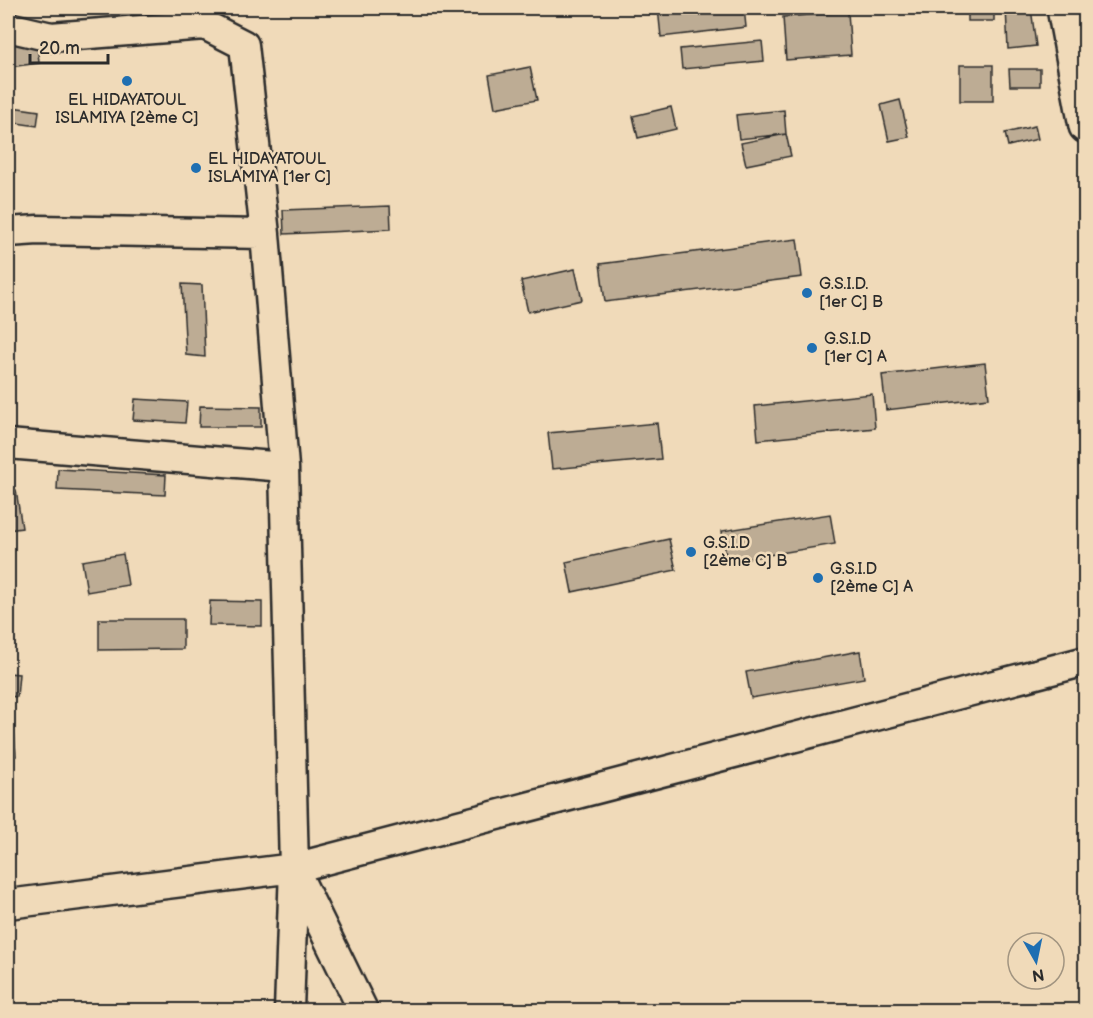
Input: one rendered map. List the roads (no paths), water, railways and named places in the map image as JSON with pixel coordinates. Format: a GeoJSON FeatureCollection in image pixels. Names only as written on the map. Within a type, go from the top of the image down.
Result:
{"type":"FeatureCollection","features":[{"type":"Feature","properties":{"kind":"street"},"geometry":{"type":"LineString","coordinates":[[1064,8],[1086,126]]}},
{"type":"Feature","properties":{"kind":"street"},"geometry":{"type":"LineString","coordinates":[[8,27],[51,37],[196,16],[244,45],[266,234],[284,467],[294,868],[289,1011]]}},
{"type":"Feature","properties":{"kind":"street"},"geometry":{"type":"LineString","coordinates":[[8,232],[38,230],[266,234]]}},
{"type":"Feature","properties":{"kind":"street"},"geometry":{"type":"LineString","coordinates":[[8,444],[284,467]]}},
{"type":"Feature","properties":{"kind":"street"},"geometry":{"type":"LineString","coordinates":[[8,904],[294,868],[1086,660]]}},
{"type":"Feature","properties":{"kind":"street"},"geometry":{"type":"LineString","coordinates":[[294,868],[363,1011]]}},
{"type":"Feature","properties":{"kind":"place","name":"EL HIDAYATOUL ISLAMIYA [2ème C]"},"geometry":{"type":"Point","coordinates":[127,81]}},
{"type":"Feature","properties":{"kind":"place","name":"EL HIDAYATOUL ISLAMIYA [1er C]"},"geometry":{"type":"Point","coordinates":[196,168]}},
{"type":"Feature","properties":{"kind":"place","name":"G.S.I.D. [1er C] B"},"geometry":{"type":"Point","coordinates":[807,293]}},
{"type":"Feature","properties":{"kind":"place","name":"G.S.I.D [1er C] A"},"geometry":{"type":"Point","coordinates":[812,348]}},
{"type":"Feature","properties":{"kind":"place","name":"G.S.I.D [2ème C] B"},"geometry":{"type":"Point","coordinates":[691,552]}},
{"type":"Feature","properties":{"kind":"place","name":"G.S.I.D [2ème C] A"},"geometry":{"type":"Point","coordinates":[818,578]}}]}
